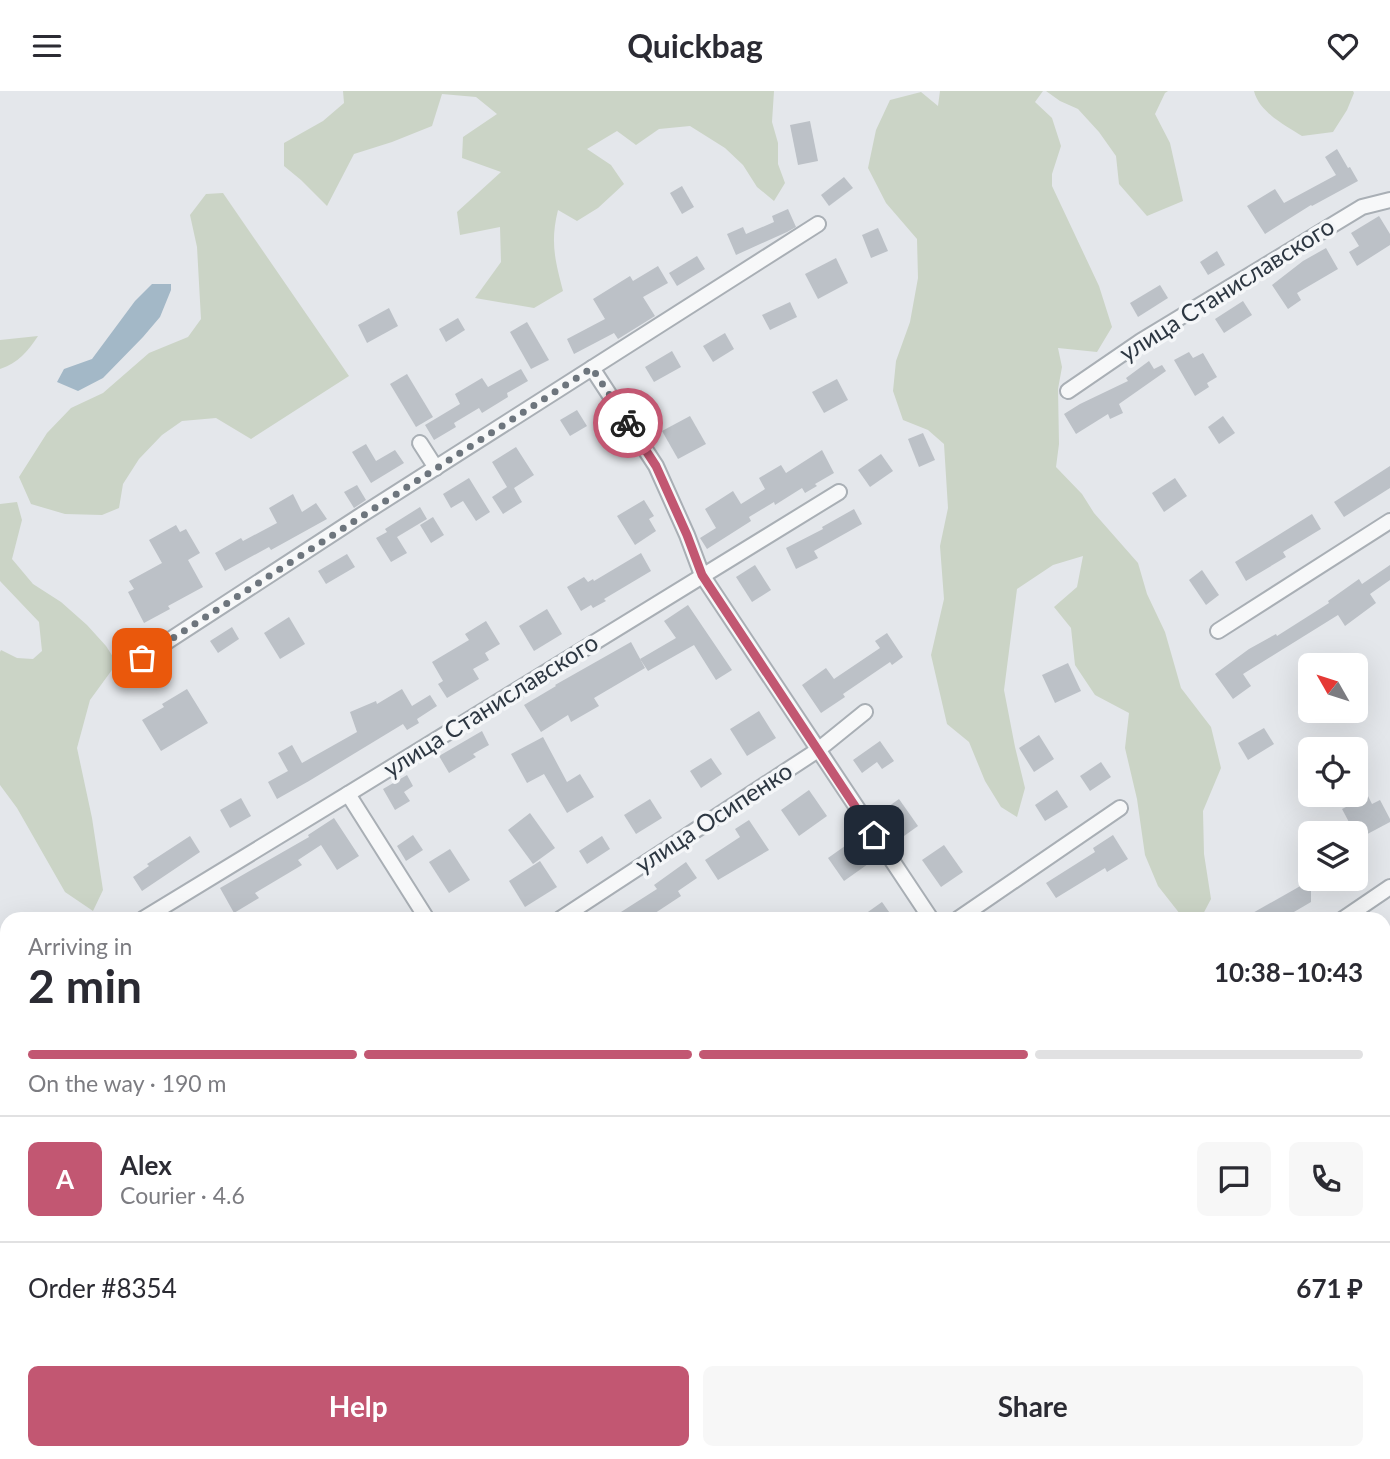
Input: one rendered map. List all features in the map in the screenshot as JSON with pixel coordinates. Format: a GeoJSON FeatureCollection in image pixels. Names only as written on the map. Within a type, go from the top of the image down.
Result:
{"type":"FeatureCollection","features":[{"type":"Feature","properties":{"kind":"street","name":"улица Станиславского"},"geometry":{"type":"LineString","coordinates":[[1068,391],[1141,341],[1362,207],[1390,199]]}},
{"type":"Feature","properties":{"kind":"street"},"geometry":{"type":"LineString","coordinates":[[142,658],[818,224]]}},
{"type":"Feature","properties":{"kind":"street"},"geometry":{"type":"LineString","coordinates":[[592,368],[656,466],[702,575],[926,912]]}},
{"type":"Feature","properties":{"kind":"street"},"geometry":{"type":"LineString","coordinates":[[420,443],[436,468]]}},
{"type":"Feature","properties":{"kind":"street","name":"улица Станиславского"},"geometry":{"type":"LineString","coordinates":[[155,912],[839,492]]}},
{"type":"Feature","properties":{"kind":"street"},"geometry":{"type":"LineString","coordinates":[[1218,632],[1390,521]]}},
{"type":"Feature","properties":{"kind":"street","name":"улица Осипенко"},"geometry":{"type":"LineString","coordinates":[[571,912],[818,750],[865,712]]}},
{"type":"Feature","properties":{"kind":"street"},"geometry":{"type":"LineString","coordinates":[[348,794],[423,912]]}},
{"type":"Feature","properties":{"kind":"street"},"geometry":{"type":"LineString","coordinates":[[968,912],[1120,808]]}},
{"type":"Feature","properties":{"kind":"street"},"geometry":{"type":"LineString","coordinates":[[1353,912],[1390,887]]}},
{"type":"Feature","properties":{"kind":"green space"},"geometry":{"type":"Polygon","coordinates":[[[343,91],[774,91],[772,122],[778,143],[778,164],[785,183],[774,201],[757,187],[743,165],[725,148],[690,126],[659,129],[636,145],[617,131],[587,149],[611,165],[624,184],[598,208],[577,221],[558,210],[554,251],[563,291],[534,308],[475,298],[501,262],[500,227],[460,235],[457,212],[501,172],[462,158],[463,137],[497,114],[476,97],[442,94],[432,126],[354,154],[327,206],[284,166],[284,143],[323,121],[344,103],[343,91]]]}},
{"type":"Feature","properties":{"kind":"green space"},"geometry":{"type":"Polygon","coordinates":[[[940,91],[1043,91],[1035,102],[1052,118],[1061,146],[1052,174],[1052,186],[1099,286],[1112,327],[1097,352],[1058,348],[1062,367],[1058,389],[1059,444],[1056,467],[1082,494],[1094,513],[1138,563],[1147,594],[1165,632],[1181,688],[1211,727],[1221,768],[1203,811],[1204,854],[1211,899],[1204,912],[1178,912],[1158,886],[1145,855],[1137,799],[1125,748],[1129,713],[1095,695],[1075,665],[1071,628],[1054,607],[1077,587],[1083,556],[1053,565],[1017,589],[1004,690],[1025,788],[1017,817],[1001,807],[985,781],[969,742],[947,724],[931,655],[944,599],[940,546],[948,508],[944,444],[928,430],[903,420],[893,391],[896,361],[910,322],[918,278],[917,239],[886,203],[868,168],[876,130],[890,100],[921,92],[938,106],[940,91]]]}},
{"type":"Feature","properties":{"kind":"green space"},"geometry":{"type":"Polygon","coordinates":[[[1046,91],[1168,91],[1155,114],[1170,143],[1183,201],[1147,216],[1119,184],[1116,156],[1099,132],[1078,109],[1046,91]]]}},
{"type":"Feature","properties":{"kind":"green space"},"geometry":{"type":"Polygon","coordinates":[[[1254,91],[1354,93],[1333,132],[1302,136],[1267,112],[1254,91]]]}},
{"type":"Feature","properties":{"kind":"green space"},"geometry":{"type":"Polygon","coordinates":[[[223,193],[349,376],[251,439],[216,418],[182,421],[162,435],[139,459],[123,484],[119,508],[102,515],[65,514],[31,504],[19,477],[47,433],[71,408],[103,393],[149,353],[188,337],[201,319],[197,247],[190,215],[206,194],[223,193]]]}},
{"type":"Feature","properties":{"kind":"green space"},"geometry":{"type":"Polygon","coordinates":[[[38,336],[22,356],[0,369],[0,340],[38,336]]]}},
{"type":"Feature","properties":{"kind":"green space"},"geometry":{"type":"Polygon","coordinates":[[[17,502],[22,520],[12,559],[33,584],[61,602],[87,625],[117,663],[90,700],[77,748],[92,818],[103,890],[93,911],[65,892],[17,808],[0,785],[0,652],[1,650],[17,658],[33,659],[42,651],[39,622],[0,581],[0,504],[17,502]]]}},
{"type":"Feature","properties":{"kind":"water"},"geometry":{"type":"Polygon","coordinates":[[[152,284],[171,284],[171,290],[160,317],[143,337],[103,378],[78,391],[57,382],[64,369],[92,359],[135,301],[152,284]]]}},
{"type":"Feature","properties":{"kind":"building"},"geometry":{"type":"Polygon","coordinates":[[[810,121],[818,161],[798,165],[790,125],[810,121]]]}},
{"type":"Feature","properties":{"kind":"building"},"geometry":{"type":"Polygon","coordinates":[[[1337,149],[1358,181],[1311,205],[1265,234],[1247,206],[1275,189],[1284,203],[1336,175],[1325,157],[1337,149]]]}},
{"type":"Feature","properties":{"kind":"building"},"geometry":{"type":"Polygon","coordinates":[[[844,177],[853,188],[829,206],[821,195],[844,177]]]}},
{"type":"Feature","properties":{"kind":"building"},"geometry":{"type":"Polygon","coordinates":[[[682,186],[694,207],[682,214],[670,193],[682,186]]]}},
{"type":"Feature","properties":{"kind":"building"},"geometry":{"type":"Polygon","coordinates":[[[788,209],[796,227],[736,255],[727,234],[743,227],[746,234],[774,222],[772,216],[788,209]]]}},
{"type":"Feature","properties":{"kind":"building"},"geometry":{"type":"Polygon","coordinates":[[[1379,216],[1390,234],[1390,245],[1357,266],[1349,252],[1359,246],[1351,233],[1379,216]]]}},
{"type":"Feature","properties":{"kind":"building"},"geometry":{"type":"Polygon","coordinates":[[[878,228],[888,251],[871,258],[862,235],[878,228]]]}},
{"type":"Feature","properties":{"kind":"building"},"geometry":{"type":"Polygon","coordinates":[[[1326,248],[1338,269],[1297,293],[1301,300],[1288,309],[1272,285],[1303,261],[1326,248]]]}},
{"type":"Feature","properties":{"kind":"building"},"geometry":{"type":"Polygon","coordinates":[[[1217,251],[1225,265],[1208,275],[1200,262],[1217,251]]]}},
{"type":"Feature","properties":{"kind":"building"},"geometry":{"type":"Polygon","coordinates":[[[697,256],[705,269],[677,286],[669,273],[697,256]]]}},
{"type":"Feature","properties":{"kind":"building"},"geometry":{"type":"Polygon","coordinates":[[[836,258],[848,283],[818,299],[805,274],[836,258]]]}},
{"type":"Feature","properties":{"kind":"building"},"geometry":{"type":"Polygon","coordinates":[[[658,266],[668,283],[643,297],[655,316],[618,339],[614,333],[574,354],[567,339],[605,319],[593,299],[630,276],[633,281],[658,266]]]}},
{"type":"Feature","properties":{"kind":"building"},"geometry":{"type":"Polygon","coordinates":[[[1160,285],[1168,298],[1138,317],[1130,303],[1160,285]]]}},
{"type":"Feature","properties":{"kind":"building"},"geometry":{"type":"Polygon","coordinates":[[[1243,301],[1252,315],[1224,333],[1215,319],[1243,301]]]}},
{"type":"Feature","properties":{"kind":"building"},"geometry":{"type":"Polygon","coordinates":[[[790,302],[797,317],[770,330],[762,315],[790,302]]]}},
{"type":"Feature","properties":{"kind":"building"},"geometry":{"type":"Polygon","coordinates":[[[389,308],[398,326],[367,343],[358,325],[389,308]]]}},
{"type":"Feature","properties":{"kind":"building"},"geometry":{"type":"Polygon","coordinates":[[[458,318],[465,330],[446,342],[439,329],[458,318]]]}},
{"type":"Feature","properties":{"kind":"building"},"geometry":{"type":"Polygon","coordinates":[[[527,322],[549,360],[531,369],[510,332],[527,322]]]}},
{"type":"Feature","properties":{"kind":"building"},"geometry":{"type":"Polygon","coordinates":[[[725,333],[734,349],[713,362],[703,346],[725,333]]]}},
{"type":"Feature","properties":{"kind":"building"},"geometry":{"type":"Polygon","coordinates":[[[672,351],[681,367],[654,382],[645,367],[672,351]]]}},
{"type":"Feature","properties":{"kind":"building"},"geometry":{"type":"Polygon","coordinates":[[[1189,352],[1193,358],[1203,353],[1217,377],[1207,383],[1209,387],[1195,396],[1174,360],[1189,352]]]}},
{"type":"Feature","properties":{"kind":"building"},"geometry":{"type":"Polygon","coordinates":[[[1149,361],[1154,369],[1162,365],[1166,371],[1119,404],[1123,413],[1110,419],[1108,414],[1076,434],[1064,414],[1128,381],[1126,378],[1149,361]]]}},
{"type":"Feature","properties":{"kind":"building"},"geometry":{"type":"Polygon","coordinates":[[[521,369],[528,381],[507,393],[508,397],[482,413],[479,408],[454,423],[456,427],[434,440],[425,425],[460,404],[455,394],[482,378],[488,387],[521,369]]]}},
{"type":"Feature","properties":{"kind":"building"},"geometry":{"type":"Polygon","coordinates":[[[407,374],[433,417],[416,427],[390,384],[407,374]]]}},
{"type":"Feature","properties":{"kind":"building"},"geometry":{"type":"Polygon","coordinates":[[[837,379],[848,400],[824,413],[812,392],[837,379]]]}},
{"type":"Feature","properties":{"kind":"building"},"geometry":{"type":"Polygon","coordinates":[[[577,410],[587,426],[570,436],[560,420],[577,410]]]}},
{"type":"Feature","properties":{"kind":"building"},"geometry":{"type":"Polygon","coordinates":[[[690,416],[706,444],[678,459],[662,431],[690,416]]]}},
{"type":"Feature","properties":{"kind":"building"},"geometry":{"type":"Polygon","coordinates":[[[1223,416],[1235,433],[1219,444],[1208,427],[1223,416]]]}},
{"type":"Feature","properties":{"kind":"building"},"geometry":{"type":"Polygon","coordinates":[[[923,433],[935,460],[919,467],[908,439],[923,433]]]}},
{"type":"Feature","properties":{"kind":"building"},"geometry":{"type":"Polygon","coordinates":[[[366,444],[376,461],[395,450],[404,463],[371,483],[352,452],[366,444]]]}},
{"type":"Feature","properties":{"kind":"building"},"geometry":{"type":"Polygon","coordinates":[[[516,447],[534,475],[514,488],[522,502],[503,514],[492,497],[507,487],[492,462],[516,447]]]}},
{"type":"Feature","properties":{"kind":"building"},"geometry":{"type":"Polygon","coordinates":[[[822,450],[834,473],[805,493],[802,488],[775,505],[774,502],[749,517],[751,521],[707,549],[700,538],[716,528],[705,509],[733,491],[741,504],[765,489],[759,478],[781,465],[786,473],[822,450]]]}},
{"type":"Feature","properties":{"kind":"building"},"geometry":{"type":"Polygon","coordinates":[[[881,454],[893,471],[870,487],[858,470],[881,454]]]}},
{"type":"Feature","properties":{"kind":"building"},"geometry":{"type":"Polygon","coordinates":[[[1390,466],[1390,488],[1344,517],[1334,502],[1390,466]]]}},
{"type":"Feature","properties":{"kind":"building"},"geometry":{"type":"Polygon","coordinates":[[[469,478],[490,512],[476,521],[463,501],[451,508],[443,494],[469,478]]]}},
{"type":"Feature","properties":{"kind":"building"},"geometry":{"type":"Polygon","coordinates":[[[1175,478],[1187,496],[1164,512],[1152,493],[1175,478]]]}},
{"type":"Feature","properties":{"kind":"building"},"geometry":{"type":"Polygon","coordinates":[[[357,485],[366,500],[354,508],[344,492],[357,485]]]}},
{"type":"Feature","properties":{"kind":"building"},"geometry":{"type":"Polygon","coordinates":[[[293,494],[302,512],[316,503],[327,519],[271,550],[269,547],[225,571],[215,553],[241,538],[243,541],[277,523],[269,508],[293,494]]]}},
{"type":"Feature","properties":{"kind":"building"},"geometry":{"type":"Polygon","coordinates":[[[644,500],[654,516],[649,519],[656,531],[635,545],[617,516],[644,500]]]}},
{"type":"Feature","properties":{"kind":"building"},"geometry":{"type":"Polygon","coordinates":[[[420,507],[427,519],[397,537],[407,553],[391,562],[376,538],[387,532],[385,529],[420,507]]]}},
{"type":"Feature","properties":{"kind":"building"},"geometry":{"type":"Polygon","coordinates":[[[854,509],[862,524],[814,551],[818,558],[796,569],[786,548],[854,509]]]}},
{"type":"Feature","properties":{"kind":"building"},"geometry":{"type":"Polygon","coordinates":[[[1312,514],[1321,529],[1283,552],[1286,557],[1246,581],[1235,562],[1312,514]]]}},
{"type":"Feature","properties":{"kind":"building"},"geometry":{"type":"Polygon","coordinates":[[[433,517],[444,535],[431,543],[420,525],[433,517]]]}},
{"type":"Feature","properties":{"kind":"building"},"geometry":{"type":"Polygon","coordinates":[[[176,525],[180,532],[186,529],[200,553],[188,560],[203,587],[144,623],[128,592],[134,589],[129,581],[162,563],[149,540],[176,525]]]}},
{"type":"Feature","properties":{"kind":"building"},"geometry":{"type":"Polygon","coordinates":[[[641,553],[651,571],[604,599],[606,601],[581,611],[567,587],[584,577],[588,582],[593,579],[594,581],[641,553]]]}},
{"type":"Feature","properties":{"kind":"building"},"geometry":{"type":"Polygon","coordinates":[[[347,554],[355,567],[326,584],[318,571],[347,554]]]}},
{"type":"Feature","properties":{"kind":"building"},"geometry":{"type":"Polygon","coordinates":[[[755,565],[771,590],[752,602],[736,577],[755,565]]]}},
{"type":"Feature","properties":{"kind":"building"},"geometry":{"type":"Polygon","coordinates":[[[1390,565],[1390,580],[1370,594],[1376,603],[1345,626],[1338,615],[1243,674],[1251,686],[1233,699],[1215,674],[1249,649],[1276,634],[1277,636],[1329,603],[1328,601],[1359,579],[1362,584],[1390,565]]]}},
{"type":"Feature","properties":{"kind":"building"},"geometry":{"type":"Polygon","coordinates":[[[1202,570],[1219,595],[1206,605],[1189,580],[1202,570]]]}},
{"type":"Feature","properties":{"kind":"building"},"geometry":{"type":"Polygon","coordinates":[[[688,605],[732,670],[716,680],[694,645],[648,671],[640,659],[676,638],[664,621],[688,605]]]}},
{"type":"Feature","properties":{"kind":"building"},"geometry":{"type":"Polygon","coordinates":[[[547,609],[562,634],[534,651],[519,626],[547,609]]]}},
{"type":"Feature","properties":{"kind":"building"},"geometry":{"type":"Polygon","coordinates":[[[289,617],[305,644],[280,659],[264,633],[289,617]]]}},
{"type":"Feature","properties":{"kind":"building"},"geometry":{"type":"Polygon","coordinates":[[[486,621],[500,644],[485,653],[489,660],[473,669],[479,679],[447,698],[438,684],[443,681],[432,662],[469,640],[465,634],[486,621]]]}},
{"type":"Feature","properties":{"kind":"building"},"geometry":{"type":"Polygon","coordinates":[[[232,627],[239,639],[218,653],[210,641],[232,627]]]}},
{"type":"Feature","properties":{"kind":"building"},"geometry":{"type":"Polygon","coordinates":[[[887,633],[903,657],[892,665],[890,662],[843,694],[845,697],[821,713],[802,685],[826,668],[834,679],[880,648],[875,641],[887,633]]]}},
{"type":"Feature","properties":{"kind":"building"},"geometry":{"type":"Polygon","coordinates":[[[631,642],[645,668],[594,698],[599,706],[571,722],[568,715],[541,732],[524,705],[631,642]]]}},
{"type":"Feature","properties":{"kind":"building"},"geometry":{"type":"Polygon","coordinates":[[[1068,663],[1081,691],[1055,703],[1042,675],[1068,663]]]}},
{"type":"Feature","properties":{"kind":"building"},"geometry":{"type":"Polygon","coordinates":[[[187,689],[208,723],[161,751],[142,720],[187,689]]]}},
{"type":"Feature","properties":{"kind":"building"},"geometry":{"type":"Polygon","coordinates":[[[402,689],[412,706],[430,695],[437,706],[417,719],[419,723],[407,730],[403,724],[277,799],[268,782],[288,771],[278,753],[292,745],[302,763],[357,732],[350,712],[376,701],[377,704],[402,689]]]}},
{"type":"Feature","properties":{"kind":"building"},"geometry":{"type":"Polygon","coordinates":[[[759,711],[776,738],[747,756],[730,729],[759,711]]]}},
{"type":"Feature","properties":{"kind":"building"},"geometry":{"type":"Polygon","coordinates":[[[1264,728],[1274,744],[1248,760],[1238,743],[1264,728]]]}},
{"type":"Feature","properties":{"kind":"building"},"geometry":{"type":"Polygon","coordinates":[[[482,731],[489,745],[473,754],[476,757],[449,773],[439,756],[482,731]]]}},
{"type":"Feature","properties":{"kind":"building"},"geometry":{"type":"Polygon","coordinates":[[[1039,735],[1054,759],[1034,772],[1019,748],[1039,735]]]}},
{"type":"Feature","properties":{"kind":"building"},"geometry":{"type":"Polygon","coordinates":[[[543,737],[567,782],[580,774],[594,797],[567,813],[544,774],[527,783],[511,754],[543,737]]]}},
{"type":"Feature","properties":{"kind":"building"},"geometry":{"type":"Polygon","coordinates":[[[880,741],[894,761],[882,769],[877,762],[862,773],[853,760],[880,741]]]}},
{"type":"Feature","properties":{"kind":"building"},"geometry":{"type":"Polygon","coordinates":[[[711,758],[722,774],[701,788],[690,771],[711,758]]]}},
{"type":"Feature","properties":{"kind":"building"},"geometry":{"type":"Polygon","coordinates":[[[1101,762],[1111,777],[1090,791],[1080,776],[1101,762]]]}},
{"type":"Feature","properties":{"kind":"building"},"geometry":{"type":"Polygon","coordinates":[[[407,775],[413,786],[404,792],[410,801],[395,810],[383,789],[407,775]]]}},
{"type":"Feature","properties":{"kind":"building"},"geometry":{"type":"Polygon","coordinates":[[[809,790],[827,816],[799,836],[781,810],[809,790]]]}},
{"type":"Feature","properties":{"kind":"building"},"geometry":{"type":"Polygon","coordinates":[[[1057,790],[1068,807],[1045,821],[1035,805],[1057,790]]]}},
{"type":"Feature","properties":{"kind":"building"},"geometry":{"type":"Polygon","coordinates":[[[1368,796],[1372,804],[1380,800],[1390,822],[1368,834],[1368,821],[1348,821],[1342,809],[1368,807],[1368,796]]]}},
{"type":"Feature","properties":{"kind":"building"},"geometry":{"type":"Polygon","coordinates":[[[241,798],[251,816],[230,828],[220,810],[241,798]]]}},
{"type":"Feature","properties":{"kind":"building"},"geometry":{"type":"Polygon","coordinates":[[[650,799],[662,818],[636,834],[624,815],[650,799]]]}},
{"type":"Feature","properties":{"kind":"building"},"geometry":{"type":"Polygon","coordinates":[[[899,799],[918,826],[897,841],[878,814],[899,799]]]}},
{"type":"Feature","properties":{"kind":"building"},"geometry":{"type":"Polygon","coordinates":[[[530,813],[555,848],[533,864],[508,830],[530,813]]]}},
{"type":"Feature","properties":{"kind":"building"},"geometry":{"type":"Polygon","coordinates":[[[334,818],[359,856],[337,870],[321,845],[298,860],[302,865],[255,893],[259,898],[233,912],[220,888],[309,837],[308,835],[334,818]]]}},
{"type":"Feature","properties":{"kind":"building"},"geometry":{"type":"Polygon","coordinates":[[[749,820],[769,850],[718,880],[705,860],[740,837],[735,829],[749,820]]]}},
{"type":"Feature","properties":{"kind":"building"},"geometry":{"type":"Polygon","coordinates":[[[413,835],[423,850],[406,861],[397,846],[413,835]]]}},
{"type":"Feature","properties":{"kind":"building"},"geometry":{"type":"Polygon","coordinates":[[[1113,835],[1128,859],[1107,872],[1105,868],[1056,898],[1046,883],[1095,852],[1093,848],[1113,835]]]}},
{"type":"Feature","properties":{"kind":"building"},"geometry":{"type":"Polygon","coordinates":[[[190,836],[200,852],[142,891],[133,877],[149,866],[147,864],[190,836]]]}},
{"type":"Feature","properties":{"kind":"building"},"geometry":{"type":"Polygon","coordinates":[[[602,836],[610,849],[587,864],[579,851],[602,836]]]}},
{"type":"Feature","properties":{"kind":"building"},"geometry":{"type":"Polygon","coordinates":[[[852,841],[868,864],[844,881],[828,858],[852,841]]]}},
{"type":"Feature","properties":{"kind":"building"},"geometry":{"type":"Polygon","coordinates":[[[944,845],[963,872],[941,887],[922,860],[944,845]]]}},
{"type":"Feature","properties":{"kind":"building"},"geometry":{"type":"Polygon","coordinates":[[[450,849],[470,880],[449,893],[429,862],[450,849]]]}},
{"type":"Feature","properties":{"kind":"building"},"geometry":{"type":"Polygon","coordinates":[[[540,861],[557,887],[525,907],[509,881],[540,861]]]}},
{"type":"Feature","properties":{"kind":"building"},"geometry":{"type":"Polygon","coordinates":[[[686,862],[697,878],[678,891],[681,896],[657,912],[621,912],[657,889],[654,885],[686,862]]]}},
{"type":"Feature","properties":{"kind":"building"},"geometry":{"type":"Polygon","coordinates":[[[1298,887],[1298,891],[1311,891],[1311,902],[1294,912],[1254,912],[1298,887]]]}},
{"type":"Feature","properties":{"kind":"building"},"geometry":{"type":"Polygon","coordinates":[[[882,902],[889,912],[868,912],[882,902]]]}},
{"type":"Feature","properties":{"kind":"way so far"},"geometry":{"type":"LineString","coordinates":[[142,658],[592,368],[628,423]]}},
{"type":"Feature","properties":{"kind":"route"},"geometry":{"type":"LineString","coordinates":[[628,423],[656,466],[702,575],[874,835]]}}]}
